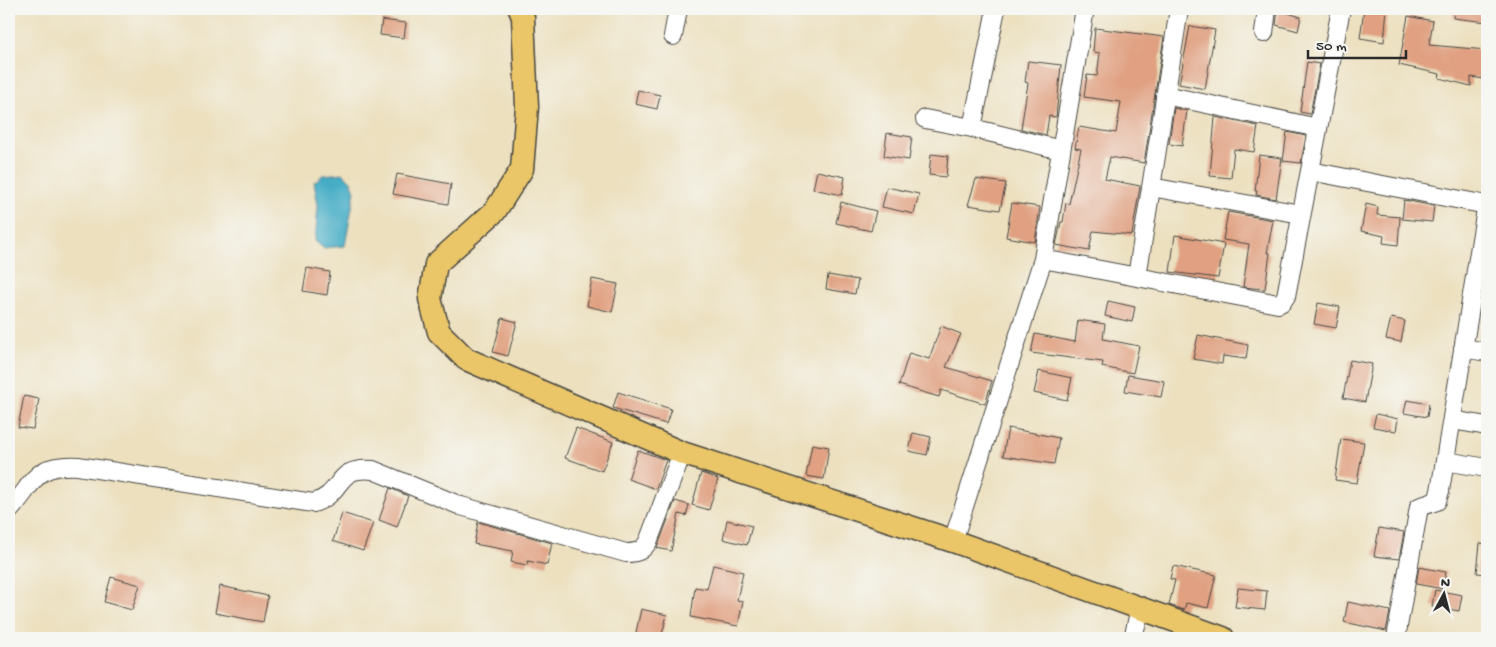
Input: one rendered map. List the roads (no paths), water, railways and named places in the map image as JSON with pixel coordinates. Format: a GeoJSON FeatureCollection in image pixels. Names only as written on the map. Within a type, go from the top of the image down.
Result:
{"type":"FeatureCollection","features":[{"type":"Feature","properties":{"kind":"main road"},"geometry":{"type":"LineString","coordinates":[[520,9],[523,18],[527,107],[522,169],[495,211],[436,264],[430,299],[439,332],[466,359],[682,453],[953,541],[1223,638]]}},
{"type":"Feature","properties":{"kind":"street"},"geometry":{"type":"LineString","coordinates":[[673,36],[678,9]]}},
{"type":"Feature","properties":{"kind":"street"},"geometry":{"type":"LineString","coordinates":[[972,128],[996,9]]}},
{"type":"Feature","properties":{"kind":"street"},"geometry":{"type":"LineString","coordinates":[[953,541],[1043,259],[1085,9]]}},
{"type":"Feature","properties":{"kind":"street"},"geometry":{"type":"LineString","coordinates":[[1137,277],[1179,9]]}},
{"type":"Feature","properties":{"kind":"street"},"geometry":{"type":"LineString","coordinates":[[1264,33],[1267,9]]}},
{"type":"Feature","properties":{"kind":"street"},"geometry":{"type":"LineString","coordinates":[[1043,259],[1278,304],[1286,296],[1341,9]]}},
{"type":"Feature","properties":{"kind":"street"},"geometry":{"type":"LineString","coordinates":[[1165,96],[1318,128]]}},
{"type":"Feature","properties":{"kind":"street"},"geometry":{"type":"LineString","coordinates":[[925,119],[972,128],[1062,150]]}},
{"type":"Feature","properties":{"kind":"street"},"geometry":{"type":"LineString","coordinates":[[1310,171],[1487,204],[1481,277],[1463,348],[1437,501],[1419,507],[1396,638]]}},
{"type":"Feature","properties":{"kind":"street"},"geometry":{"type":"LineString","coordinates":[[1151,187],[1301,214]]}},
{"type":"Feature","properties":{"kind":"street"},"geometry":{"type":"LineString","coordinates":[[1463,348],[1487,352]]}},
{"type":"Feature","properties":{"kind":"street"},"geometry":{"type":"LineString","coordinates":[[1452,420],[1487,426]]}},
{"type":"Feature","properties":{"kind":"street"},"geometry":{"type":"LineString","coordinates":[[9,511],[41,471],[61,465],[78,466],[313,503],[326,499],[332,494],[340,479],[350,471],[361,469],[373,470],[461,506],[626,553],[636,553],[643,549],[648,542],[682,453]]}},
{"type":"Feature","properties":{"kind":"street"},"geometry":{"type":"LineString","coordinates":[[1445,461],[1487,468]]}},
{"type":"Feature","properties":{"kind":"street"},"geometry":{"type":"LineString","coordinates":[[1133,638],[1140,609]]}},
{"type":"Feature","properties":{"kind":"water"},"geometry":{"type":"Polygon","coordinates":[[[343,173],[351,181],[355,191],[345,246],[323,248],[315,241],[318,205],[314,182],[323,175],[343,173]]]}}]}
